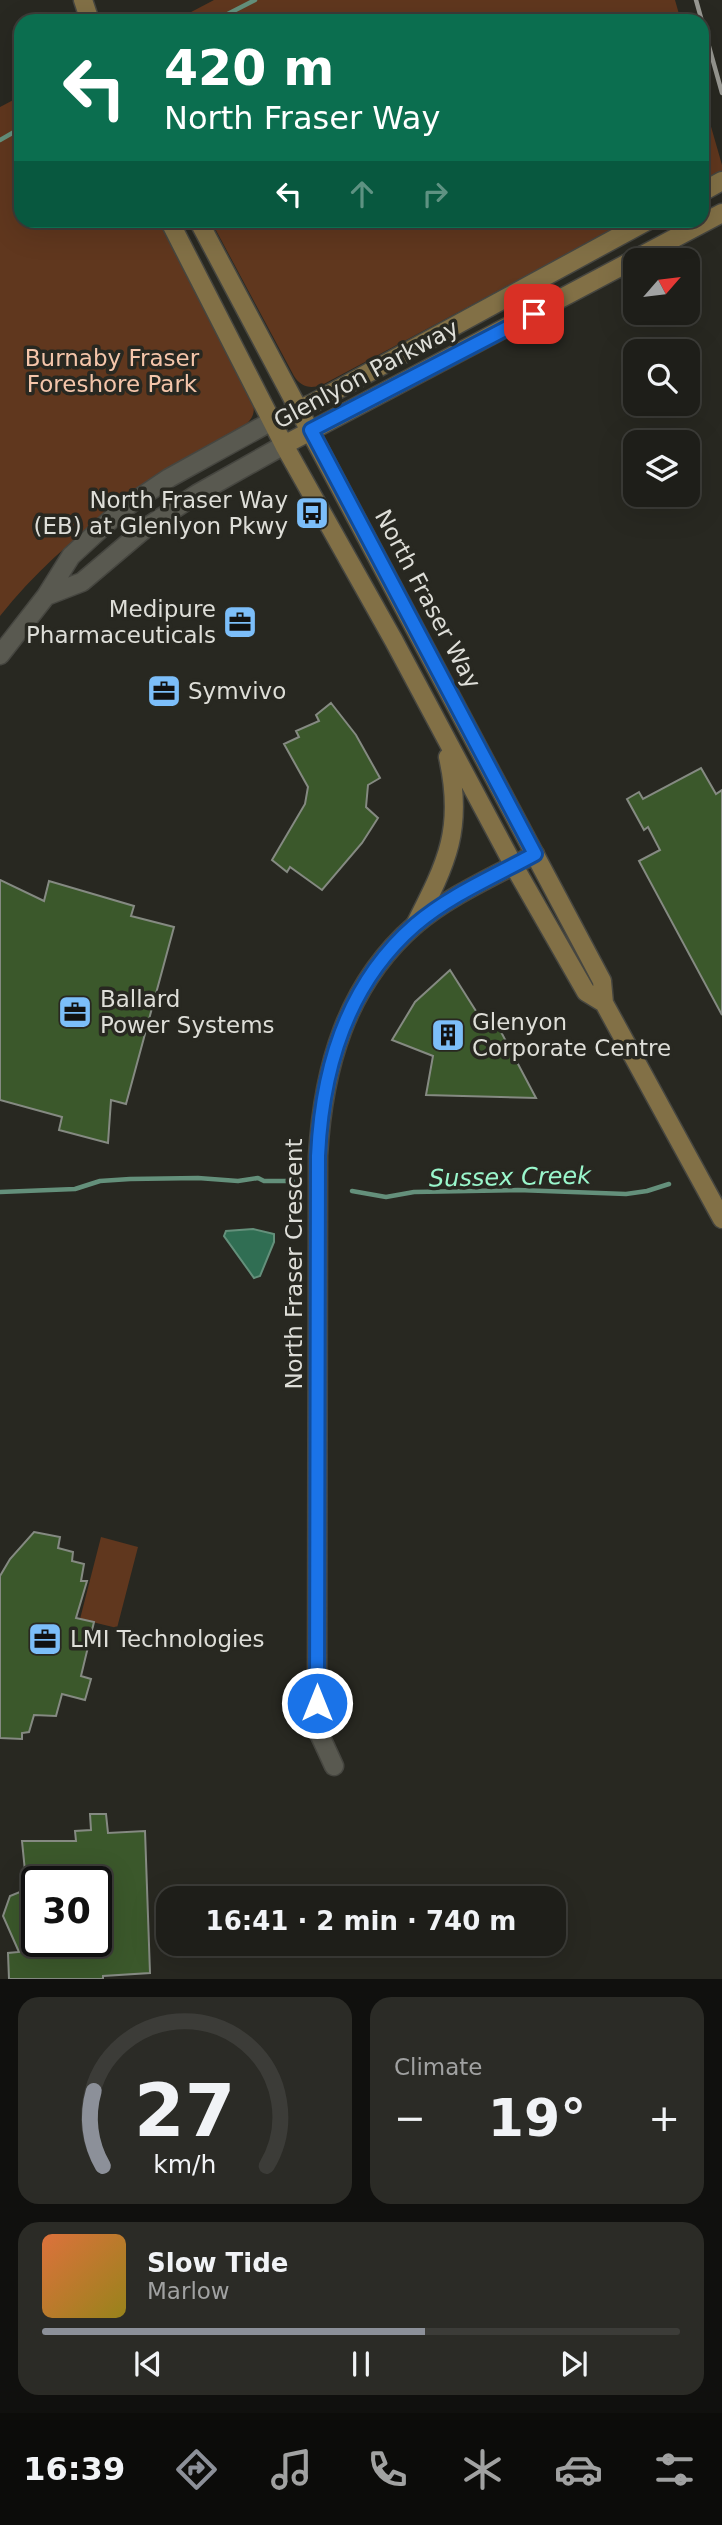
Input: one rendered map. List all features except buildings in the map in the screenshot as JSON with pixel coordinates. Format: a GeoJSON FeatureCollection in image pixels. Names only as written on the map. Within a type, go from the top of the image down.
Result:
{"type":"FeatureCollection","features":[{"type":"Feature","properties":{"kind":"street","name":"North Fraser Way"},"geometry":{"type":"LineString","coordinates":[[173,228],[284,444],[394,641],[513,866],[586,992],[604,1003]]}},
{"type":"Feature","properties":{"kind":"street","name":"North Fraser Way"},"geometry":{"type":"LineString","coordinates":[[202,228],[602,981],[604,1003],[722,1219]]}},
{"type":"Feature","properties":{"kind":"street","name":"Glenlyon Parkway"},"geometry":{"type":"LineString","coordinates":[[0,655],[46,596],[71,556],[120,511],[169,478],[634,228]]}},
{"type":"Feature","properties":{"kind":"street","name":"Glenlyon Parkway"},"geometry":{"type":"LineString","coordinates":[[46,596],[82,582],[148,527],[197,494],[284,444],[694,228]]}},
{"type":"Feature","properties":{"kind":"street"},"geometry":{"type":"LineString","coordinates":[[415,925],[441,873],[452,838],[455,791],[443,737]]}},
{"type":"Feature","properties":{"kind":"street","name":"North Fraser Crescent"},"geometry":{"type":"LineString","coordinates":[[334,1766],[317,1729],[320,1121],[327,1073],[353,1007],[380,962],[415,925],[447,902],[535,854]]}},
{"type":"Feature","properties":{"kind":"green space"},"geometry":{"type":"Polygon","coordinates":[[[214,0],[675,0],[679,14],[187,14],[214,0]]]}},
{"type":"Feature","properties":{"kind":"green space","name":"Burnaby Fraser Foreshore Park"},"geometry":{"type":"Polygon","coordinates":[[[14,100],[14,228],[163,228],[253,400],[254,410],[252,418],[244,425],[177,463],[82,533],[39,572],[0,616],[0,107],[14,100]]]}},
{"type":"Feature","properties":{"kind":"green space"},"geometry":{"type":"Polygon","coordinates":[[[709,120],[722,165],[722,171],[709,178],[709,120]]]}},
{"type":"Feature","properties":{"kind":"green space"},"geometry":{"type":"Polygon","coordinates":[[[215,228],[616,228],[322,385],[306,386],[294,376],[215,228]]]}},
{"type":"Feature","properties":{"kind":"green space"},"geometry":{"type":"Polygon","coordinates":[[[101,1537],[138,1547],[117,1628],[80,1619],[101,1537]]]}},
{"type":"Feature","properties":{"kind":"shaded area"},"geometry":{"type":"Polygon","coordinates":[[[253,1229],[274,1234],[274,1242],[260,1276],[254,1278],[224,1236],[226,1231],[253,1229]]]}},
{"type":"Feature","properties":{"kind":"waterway"},"geometry":{"type":"LineString","coordinates":[[228,14],[255,0]]}},
{"type":"Feature","properties":{"kind":"waterway"},"geometry":{"type":"LineString","coordinates":[[0,140],[14,132]]}},
{"type":"Feature","properties":{"kind":"waterway","name":"Sussex Creek"},"geometry":{"type":"LineString","coordinates":[[0,1192],[75,1189],[100,1181],[130,1179],[198,1178],[238,1181],[258,1178],[264,1181],[293,1181]]}},
{"type":"Feature","properties":{"kind":"waterway","name":"Sussex Creek"},"geometry":{"type":"LineString","coordinates":[[352,1191],[386,1197],[414,1192],[518,1190],[626,1194],[669,1184]]}},
{"type":"Feature","properties":{"kind":"railway"},"geometry":{"type":"LineString","coordinates":[[696,0],[700,14]]}},
{"type":"Feature","properties":{"kind":"railway"},"geometry":{"type":"LineString","coordinates":[[709,46],[722,93]]}},
{"type":"Feature","properties":{"kind":"place","name":"North Fraser Way (EB) at Glenlyon Pkwy"},"geometry":{"type":"Point","coordinates":[312,513]}},
{"type":"Feature","properties":{"kind":"place","name":"Medipure Pharmaceuticals"},"geometry":{"type":"Point","coordinates":[240,622]}},
{"type":"Feature","properties":{"kind":"place","name":"Symvivo"},"geometry":{"type":"Point","coordinates":[164,691]}},
{"type":"Feature","properties":{"kind":"place","name":"Ballard Power Systems"},"geometry":{"type":"Point","coordinates":[75,1012]}},
{"type":"Feature","properties":{"kind":"place","name":"Glenyon Corporate Centre"},"geometry":{"type":"Point","coordinates":[448,1035]}},
{"type":"Feature","properties":{"kind":"place","name":"LMI Technologies"},"geometry":{"type":"Point","coordinates":[45,1639]}},
{"type":"Feature","properties":{"kind":"route"},"geometry":{"type":"LineString","coordinates":[[317,1703],[318,1156],[327,1073],[339,1038],[367,980],[415,925],[447,902],[535,854],[311,430],[534,314]]}}]}
